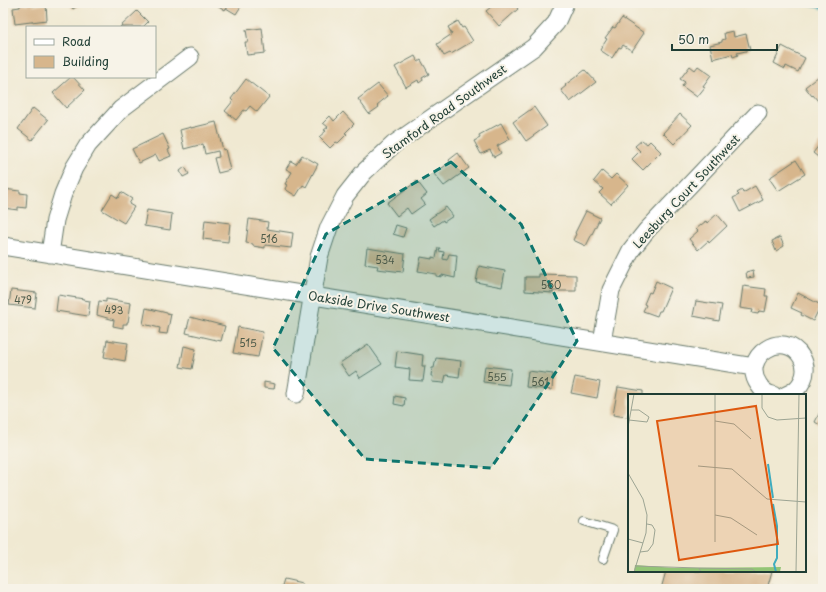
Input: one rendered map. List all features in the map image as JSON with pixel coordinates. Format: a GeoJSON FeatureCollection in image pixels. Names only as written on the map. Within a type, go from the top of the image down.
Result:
{"type":"FeatureCollection","features":[{"type":"Feature","properties":{"kind":"street","name":"Stamford Road Southwest"},"geometry":{"type":"LineString","coordinates":[[296,394],[319,256],[329,227],[345,196],[364,172],[394,144],[534,47],[556,23],[565,3]]}},
{"type":"Feature","properties":{"kind":"street"},"geometry":{"type":"LineString","coordinates":[[50,254],[55,220],[63,194],[74,168],[88,145],[121,109],[190,57]]}},
{"type":"Feature","properties":{"kind":"street","name":"Leesburg Court Southwest"},"geometry":{"type":"LineString","coordinates":[[602,342],[611,290],[631,250],[647,230],[758,113]]}},
{"type":"Feature","properties":{"kind":"street","name":"Oakside Drive Southwest"},"geometry":{"type":"LineString","coordinates":[[3,246],[754,367]]}},
{"type":"Feature","properties":{"kind":"street"},"geometry":{"type":"LineString","coordinates":[[771,394],[763,390],[757,383],[754,375],[756,359],[761,352],[772,346],[784,345],[792,348],[798,353],[803,360],[805,368],[801,384],[795,391],[788,394]]}},
{"type":"Feature","properties":{"kind":"lane"},"geometry":{"type":"LineString","coordinates":[[584,521],[613,530],[604,559]]}},
{"type":"Feature","properties":{"kind":"highlighted area"},"geometry":{"type":"Polygon","coordinates":[[[451,162],[521,224],[577,341],[491,468],[365,459],[273,348],[326,234],[451,162]]]}},
{"type":"Feature","properties":{"kind":"building"},"geometry":{"type":"Polygon","coordinates":[[[33,3],[33,6],[46,4],[47,20],[15,24],[13,8],[20,7],[20,5],[33,3]]]}},
{"type":"Feature","properties":{"kind":"building"},"geometry":{"type":"Polygon","coordinates":[[[69,3],[82,3],[73,9],[69,3]]]}},
{"type":"Feature","properties":{"kind":"building"},"geometry":{"type":"Polygon","coordinates":[[[219,3],[243,3],[236,14],[217,5],[219,3]]]}},
{"type":"Feature","properties":{"kind":"building"},"geometry":{"type":"Polygon","coordinates":[[[496,3],[513,3],[518,9],[499,26],[486,11],[496,3]]]}},
{"type":"Feature","properties":{"kind":"building"},"geometry":{"type":"Polygon","coordinates":[[[137,11],[148,22],[144,26],[121,26],[137,11]]]}},
{"type":"Feature","properties":{"kind":"building"},"geometry":{"type":"Polygon","coordinates":[[[622,18],[644,33],[632,51],[623,45],[621,48],[619,47],[612,58],[600,50],[607,39],[605,38],[622,18]]]}},
{"type":"Feature","properties":{"kind":"building"},"geometry":{"type":"Polygon","coordinates":[[[458,21],[473,41],[451,54],[450,53],[444,56],[437,44],[452,34],[448,27],[458,21]]]}},
{"type":"Feature","properties":{"kind":"building"},"geometry":{"type":"Polygon","coordinates":[[[262,28],[265,53],[247,55],[245,42],[248,42],[246,30],[262,28]]]}},
{"type":"Feature","properties":{"kind":"building"},"geometry":{"type":"Polygon","coordinates":[[[733,31],[734,37],[746,34],[750,50],[737,53],[738,55],[733,57],[732,54],[713,59],[710,45],[722,42],[722,40],[725,39],[724,33],[733,31]]]}},
{"type":"Feature","properties":{"kind":"building"},"geometry":{"type":"Polygon","coordinates":[[[782,46],[805,58],[798,72],[786,66],[785,69],[774,63],[782,46]]]}},
{"type":"Feature","properties":{"kind":"building"},"geometry":{"type":"Polygon","coordinates":[[[415,56],[418,62],[421,60],[429,74],[422,78],[423,80],[419,83],[418,80],[406,87],[395,67],[415,56]]]}},
{"type":"Feature","properties":{"kind":"building"},"geometry":{"type":"Polygon","coordinates":[[[690,66],[695,70],[698,66],[711,75],[703,86],[705,87],[697,97],[682,86],[685,82],[680,79],[690,66]]]}},
{"type":"Feature","properties":{"kind":"building"},"geometry":{"type":"Polygon","coordinates":[[[585,70],[596,82],[570,102],[561,90],[566,86],[565,85],[585,70]]]}},
{"type":"Feature","properties":{"kind":"building"},"geometry":{"type":"Polygon","coordinates":[[[819,76],[823,81],[823,107],[805,87],[819,76]]]}},
{"type":"Feature","properties":{"kind":"building"},"geometry":{"type":"Polygon","coordinates":[[[70,78],[74,78],[85,90],[66,108],[53,93],[70,78]]]}},
{"type":"Feature","properties":{"kind":"building"},"geometry":{"type":"Polygon","coordinates":[[[246,79],[269,97],[257,112],[250,106],[246,111],[244,110],[236,120],[225,111],[233,101],[231,99],[246,79]]]}},
{"type":"Feature","properties":{"kind":"building"},"geometry":{"type":"Polygon","coordinates":[[[378,84],[388,96],[377,105],[379,107],[369,114],[358,99],[378,84]]]}},
{"type":"Feature","properties":{"kind":"building"},"geometry":{"type":"Polygon","coordinates":[[[534,107],[547,126],[526,141],[513,122],[534,107]]]}},
{"type":"Feature","properties":{"kind":"building"},"geometry":{"type":"Polygon","coordinates":[[[33,108],[48,120],[32,140],[18,129],[33,108]]]}},
{"type":"Feature","properties":{"kind":"building"},"geometry":{"type":"Polygon","coordinates":[[[343,112],[354,124],[338,143],[336,142],[330,148],[319,137],[328,127],[323,123],[330,116],[334,121],[343,112]]]}},
{"type":"Feature","properties":{"kind":"building"},"geometry":{"type":"Polygon","coordinates":[[[680,114],[692,125],[674,144],[663,133],[680,114]]]}},
{"type":"Feature","properties":{"kind":"building"},"geometry":{"type":"Polygon","coordinates":[[[216,122],[230,170],[218,173],[214,158],[219,157],[218,151],[205,154],[203,144],[184,149],[180,130],[216,122]]]}},
{"type":"Feature","properties":{"kind":"building"},"geometry":{"type":"Polygon","coordinates":[[[501,123],[510,139],[497,146],[501,153],[494,157],[490,150],[481,154],[474,141],[480,138],[479,135],[501,123]]]}},
{"type":"Feature","properties":{"kind":"building"},"geometry":{"type":"Polygon","coordinates":[[[163,134],[170,149],[168,150],[171,156],[159,161],[156,155],[139,163],[132,149],[163,134]]]}},
{"type":"Feature","properties":{"kind":"building"},"geometry":{"type":"Polygon","coordinates":[[[642,140],[647,144],[650,141],[661,152],[643,170],[632,159],[640,151],[635,146],[642,140]]]}},
{"type":"Feature","properties":{"kind":"building"},"geometry":{"type":"Polygon","coordinates":[[[823,140],[823,161],[813,153],[823,140]]]}},
{"type":"Feature","properties":{"kind":"building"},"geometry":{"type":"Polygon","coordinates":[[[458,153],[469,168],[444,186],[434,174],[450,162],[449,160],[458,153]]]}},
{"type":"Feature","properties":{"kind":"building"},"geometry":{"type":"Polygon","coordinates":[[[302,155],[318,164],[306,187],[303,185],[296,196],[285,189],[287,185],[285,184],[292,172],[286,169],[291,161],[296,164],[302,155]]]}},
{"type":"Feature","properties":{"kind":"building"},"geometry":{"type":"Polygon","coordinates":[[[796,160],[805,174],[778,191],[769,178],[796,160]]]}},
{"type":"Feature","properties":{"kind":"building"},"geometry":{"type":"Polygon","coordinates":[[[185,167],[189,174],[183,177],[180,171],[185,167]]]}},
{"type":"Feature","properties":{"kind":"building"},"geometry":{"type":"Polygon","coordinates":[[[602,171],[611,179],[616,174],[628,185],[611,204],[599,193],[603,189],[594,181],[602,171]]]}},
{"type":"Feature","properties":{"kind":"building"},"geometry":{"type":"Polygon","coordinates":[[[417,181],[427,194],[421,199],[425,204],[411,214],[407,208],[397,216],[387,203],[417,181]]]}},
{"type":"Feature","properties":{"kind":"building"},"geometry":{"type":"Polygon","coordinates":[[[755,186],[763,200],[740,212],[733,198],[739,195],[737,193],[742,190],[743,193],[755,186]]]}},
{"type":"Feature","properties":{"kind":"building"},"geometry":{"type":"Polygon","coordinates":[[[3,189],[20,191],[20,193],[27,194],[26,208],[18,207],[18,210],[3,208],[3,189]]]}},
{"type":"Feature","properties":{"kind":"building"},"geometry":{"type":"Polygon","coordinates":[[[121,192],[132,199],[129,204],[134,207],[124,223],[102,210],[112,194],[118,198],[121,192]]]}},
{"type":"Feature","properties":{"kind":"building"},"geometry":{"type":"Polygon","coordinates":[[[446,207],[453,216],[434,226],[429,219],[446,207]]]}},
{"type":"Feature","properties":{"kind":"building"},"geometry":{"type":"Polygon","coordinates":[[[147,210],[172,214],[170,230],[144,226],[147,210]]]}},
{"type":"Feature","properties":{"kind":"building"},"geometry":{"type":"Polygon","coordinates":[[[586,211],[600,218],[586,246],[573,240],[586,211]]]}},
{"type":"Feature","properties":{"kind":"building"},"geometry":{"type":"Polygon","coordinates":[[[717,214],[727,226],[709,243],[708,241],[698,250],[689,239],[698,231],[696,229],[706,221],[707,223],[717,214]]]}},
{"type":"Feature","properties":{"kind":"building"},"geometry":{"type":"Polygon","coordinates":[[[249,219],[268,222],[267,229],[293,233],[291,248],[265,245],[265,248],[246,243],[249,219]]]}},
{"type":"Feature","properties":{"kind":"building"},"geometry":{"type":"Polygon","coordinates":[[[205,220],[230,223],[228,242],[203,239],[205,220]]]}},
{"type":"Feature","properties":{"kind":"building"},"geometry":{"type":"Polygon","coordinates":[[[396,225],[406,228],[403,237],[393,234],[396,225]]]}},
{"type":"Feature","properties":{"kind":"building"},"geometry":{"type":"Polygon","coordinates":[[[780,237],[784,246],[776,251],[772,241],[780,237]]]}},
{"type":"Feature","properties":{"kind":"building"},"geometry":{"type":"Polygon","coordinates":[[[367,248],[405,254],[403,272],[377,269],[378,266],[365,264],[367,248]]]}},
{"type":"Feature","properties":{"kind":"building"},"geometry":{"type":"Polygon","coordinates":[[[438,248],[440,248],[439,251],[444,252],[443,259],[447,260],[449,254],[457,255],[455,278],[442,275],[442,277],[436,276],[436,274],[418,271],[421,257],[432,259],[432,257],[436,258],[438,248]]]}},
{"type":"Feature","properties":{"kind":"building"},"geometry":{"type":"Polygon","coordinates":[[[479,266],[505,271],[502,287],[476,282],[479,266]]]}},
{"type":"Feature","properties":{"kind":"building"},"geometry":{"type":"Polygon","coordinates":[[[753,270],[754,277],[747,278],[746,272],[753,270]]]}},
{"type":"Feature","properties":{"kind":"building"},"geometry":{"type":"Polygon","coordinates":[[[539,274],[576,275],[576,291],[553,291],[553,293],[525,291],[525,277],[539,277],[539,274]]]}},
{"type":"Feature","properties":{"kind":"building"},"geometry":{"type":"Polygon","coordinates":[[[656,281],[671,288],[661,311],[659,311],[657,316],[643,311],[649,292],[651,293],[656,281]]]}},
{"type":"Feature","properties":{"kind":"building"},"geometry":{"type":"Polygon","coordinates":[[[743,286],[766,289],[765,296],[768,296],[765,312],[759,311],[758,314],[752,313],[753,310],[740,308],[743,286]]]}},
{"type":"Feature","properties":{"kind":"building"},"geometry":{"type":"Polygon","coordinates":[[[11,290],[37,293],[35,308],[9,305],[11,290]]]}},
{"type":"Feature","properties":{"kind":"building"},"geometry":{"type":"Polygon","coordinates":[[[798,293],[821,305],[813,321],[801,315],[802,313],[791,308],[798,293]]]}},
{"type":"Feature","properties":{"kind":"building"},"geometry":{"type":"Polygon","coordinates":[[[58,295],[90,301],[88,316],[56,311],[58,295]]]}},
{"type":"Feature","properties":{"kind":"building"},"geometry":{"type":"Polygon","coordinates":[[[106,299],[131,303],[128,322],[127,324],[123,324],[123,328],[113,326],[114,320],[97,315],[99,301],[106,302],[106,299]]]}},
{"type":"Feature","properties":{"kind":"building"},"geometry":{"type":"Polygon","coordinates":[[[696,301],[722,305],[719,321],[693,316],[696,301]]]}},
{"type":"Feature","properties":{"kind":"building"},"geometry":{"type":"Polygon","coordinates":[[[146,308],[171,314],[167,334],[159,333],[160,328],[143,324],[146,308]]]}},
{"type":"Feature","properties":{"kind":"building"},"geometry":{"type":"Polygon","coordinates":[[[190,317],[225,326],[221,341],[186,333],[190,317]]]}},
{"type":"Feature","properties":{"kind":"building"},"geometry":{"type":"Polygon","coordinates":[[[238,327],[263,332],[258,357],[233,353],[238,327]]]}},
{"type":"Feature","properties":{"kind":"building"},"geometry":{"type":"Polygon","coordinates":[[[107,340],[128,343],[125,361],[104,357],[107,340]]]}},
{"type":"Feature","properties":{"kind":"building"},"geometry":{"type":"Polygon","coordinates":[[[368,344],[382,364],[360,378],[356,371],[349,376],[340,363],[368,344]]]}},
{"type":"Feature","properties":{"kind":"building"},"geometry":{"type":"Polygon","coordinates":[[[184,346],[196,349],[192,369],[180,367],[184,346]]]}},
{"type":"Feature","properties":{"kind":"building"},"geometry":{"type":"Polygon","coordinates":[[[397,351],[423,355],[422,366],[425,366],[423,381],[409,380],[410,369],[395,367],[397,351]]]}},
{"type":"Feature","properties":{"kind":"building"},"geometry":{"type":"Polygon","coordinates":[[[436,358],[461,361],[459,377],[446,375],[444,383],[432,382],[432,368],[434,368],[436,358]]]}},
{"type":"Feature","properties":{"kind":"building"},"geometry":{"type":"Polygon","coordinates":[[[485,366],[511,369],[509,385],[483,382],[485,366]]]}},
{"type":"Feature","properties":{"kind":"building"},"geometry":{"type":"Polygon","coordinates":[[[528,371],[553,374],[552,390],[526,387],[528,371]]]}},
{"type":"Feature","properties":{"kind":"building"},"geometry":{"type":"Polygon","coordinates":[[[575,377],[600,382],[597,398],[571,393],[575,377]]]}},
{"type":"Feature","properties":{"kind":"building"},"geometry":{"type":"Polygon","coordinates":[[[264,382],[275,384],[274,389],[264,388],[264,382]]]}},
{"type":"Feature","properties":{"kind":"building"},"geometry":{"type":"Polygon","coordinates":[[[618,387],[643,391],[643,394],[628,394],[627,417],[613,415],[618,387]]]}},
{"type":"Feature","properties":{"kind":"building"},"geometry":{"type":"Polygon","coordinates":[[[395,396],[405,398],[404,406],[394,404],[395,396]]]}},
{"type":"Feature","properties":{"kind":"building"},"geometry":{"type":"Polygon","coordinates":[[[823,410],[823,427],[815,422],[820,412],[821,413],[823,410]]]}},
{"type":"Feature","properties":{"kind":"building"},"geometry":{"type":"Polygon","coordinates":[[[666,572],[772,572],[767,589],[661,589],[666,572]]]}},
{"type":"Feature","properties":{"kind":"building"},"geometry":{"type":"Polygon","coordinates":[[[284,579],[302,583],[300,589],[281,589],[284,579]]]}},
{"type":"Feature","properties":{"kind":"building"},"geometry":{"type":"Polygon","coordinates":[[[773,585],[783,589],[771,589],[773,585]]]}},
{"type":"Feature","properties":{"kind":"waterway"},"geometry":{"type":"LineString","coordinates":[[805,3],[823,7]]}}]}
